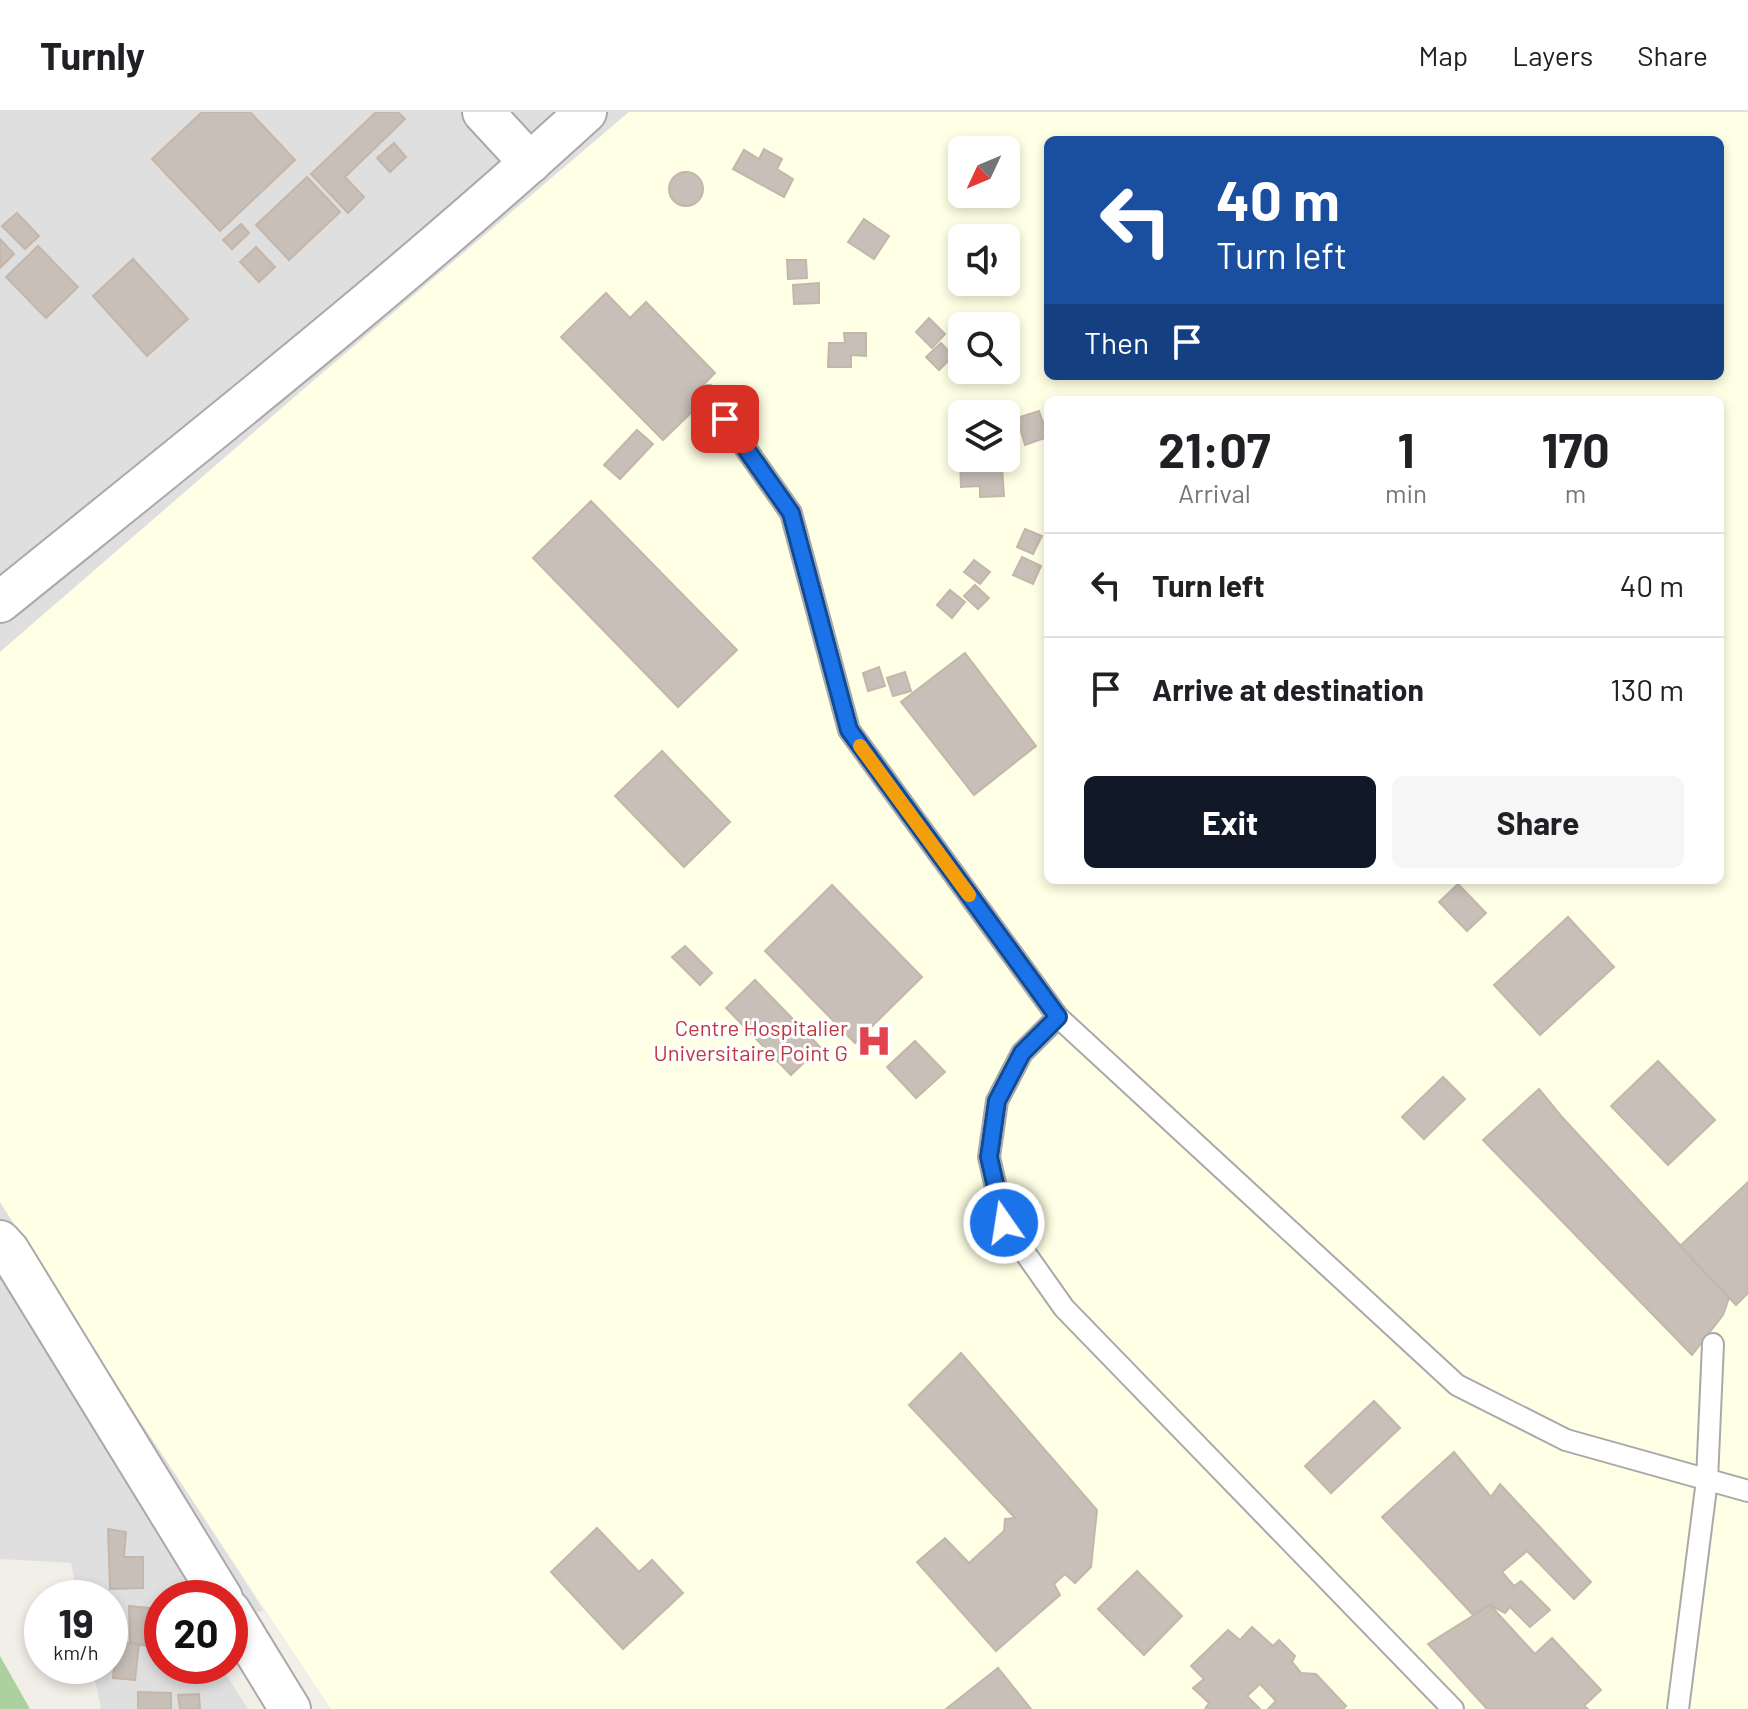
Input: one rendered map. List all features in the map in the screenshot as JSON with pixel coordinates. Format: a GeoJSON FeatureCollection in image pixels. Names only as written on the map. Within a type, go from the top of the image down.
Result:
{"type":"FeatureCollection","features":[{"type":"Feature","properties":{"kind":"street"},"geometry":{"type":"LineString","coordinates":[[483,112],[530,163]]}},
{"type":"Feature","properties":{"kind":"street"},"geometry":{"type":"LineString","coordinates":[[0,602],[304,356],[586,112]]}},
{"type":"Feature","properties":{"kind":"street"},"geometry":{"type":"LineString","coordinates":[[0,1241],[211,1580]]}},
{"type":"Feature","properties":{"kind":"street"},"geometry":{"type":"LineString","coordinates":[[248,1648],[273,1700]]}},
{"type":"Feature","properties":{"kind":"lane"},"geometry":{"type":"LineString","coordinates":[[709,396],[791,513],[849,730],[1058,1017],[1457,1385],[1566,1440],[1748,1491]]}},
{"type":"Feature","properties":{"kind":"lane"},"geometry":{"type":"LineString","coordinates":[[1058,1017],[1022,1053],[997,1101],[989,1157],[1004,1223],[1064,1308],[1453,1709]]}},
{"type":"Feature","properties":{"kind":"lane"},"geometry":{"type":"LineString","coordinates":[[1678,1709],[1707,1480],[1713,1344]]}},
{"type":"Feature","properties":{"kind":"shaded area"},"geometry":{"type":"Polygon","coordinates":[[[0,112],[629,112],[0,652],[0,112]]]}},
{"type":"Feature","properties":{"kind":"shaded area","name":"Centre Hospitalier Universitaire Point G"},"geometry":{"type":"Polygon","coordinates":[[[629,112],[1748,112],[1748,1709],[331,1709],[138,1418],[0,1202],[0,652],[629,112]]]}},
{"type":"Feature","properties":{"kind":"shaded area"},"geometry":{"type":"Polygon","coordinates":[[[0,1202],[244,1580],[144,1580],[144,1684],[232,1684],[248,1709],[101,1709],[96,1684],[128,1684],[128,1580],[74,1580],[71,1563],[0,1559],[0,1202]]]}},
{"type":"Feature","properties":{"kind":"shaded area"},"geometry":{"type":"Polygon","coordinates":[[[248,1586],[264,1611],[248,1613],[248,1586]]]}},
{"type":"Feature","properties":{"kind":"green space"},"geometry":{"type":"Polygon","coordinates":[[[0,1656],[30,1709],[0,1709],[0,1656]]]}},
{"type":"Feature","properties":{"kind":"building"},"geometry":{"type":"Polygon","coordinates":[[[202,112],[250,112],[295,160],[220,231],[152,159],[202,112]]]}},
{"type":"Feature","properties":{"kind":"building"},"geometry":{"type":"Polygon","coordinates":[[[376,112],[398,112],[405,119],[345,177],[364,197],[348,213],[311,174],[376,112]]]}},
{"type":"Feature","properties":{"kind":"building"},"geometry":{"type":"Polygon","coordinates":[[[394,143],[406,157],[390,172],[377,158],[394,143]]]}},
{"type":"Feature","properties":{"kind":"building"},"geometry":{"type":"Polygon","coordinates":[[[764,149],[782,159],[777,169],[793,179],[784,197],[733,169],[744,150],[759,159],[764,149]]]}},
{"type":"Feature","properties":{"kind":"building"},"geometry":{"type":"Polygon","coordinates":[[[686,172],[698,177],[703,189],[698,201],[686,206],[674,201],[669,189],[674,177],[686,172]]]}},
{"type":"Feature","properties":{"kind":"building"},"geometry":{"type":"Polygon","coordinates":[[[307,177],[340,212],[289,260],[256,225],[307,177]]]}},
{"type":"Feature","properties":{"kind":"building"},"geometry":{"type":"Polygon","coordinates":[[[17,213],[39,236],[25,249],[2,226],[17,213]]]}},
{"type":"Feature","properties":{"kind":"building"},"geometry":{"type":"Polygon","coordinates":[[[864,219],[889,236],[874,259],[848,242],[864,219]]]}},
{"type":"Feature","properties":{"kind":"building"},"geometry":{"type":"Polygon","coordinates":[[[241,224],[249,233],[232,249],[223,240],[241,224]]]}},
{"type":"Feature","properties":{"kind":"building"},"geometry":{"type":"Polygon","coordinates":[[[0,239],[14,254],[0,268],[0,239]]]}},
{"type":"Feature","properties":{"kind":"building"},"geometry":{"type":"Polygon","coordinates":[[[38,246],[78,287],[46,318],[6,277],[38,246]]]}},
{"type":"Feature","properties":{"kind":"building"},"geometry":{"type":"Polygon","coordinates":[[[256,247],[275,267],[259,282],[240,262],[256,247]]]}},
{"type":"Feature","properties":{"kind":"building"},"geometry":{"type":"Polygon","coordinates":[[[133,259],[188,319],[147,356],[93,296],[133,259]]]}},
{"type":"Feature","properties":{"kind":"building"},"geometry":{"type":"Polygon","coordinates":[[[787,260],[806,260],[807,278],[788,279],[787,260]]]}},
{"type":"Feature","properties":{"kind":"building"},"geometry":{"type":"Polygon","coordinates":[[[819,283],[819,303],[794,304],[793,285],[819,283]]]}},
{"type":"Feature","properties":{"kind":"building"},"geometry":{"type":"Polygon","coordinates":[[[606,293],[630,318],[646,302],[715,373],[693,395],[701,403],[663,440],[561,337],[606,293]]]}},
{"type":"Feature","properties":{"kind":"building"},"geometry":{"type":"Polygon","coordinates":[[[929,318],[945,334],[932,348],[916,332],[929,318]]]}},
{"type":"Feature","properties":{"kind":"building"},"geometry":{"type":"Polygon","coordinates":[[[844,333],[866,333],[866,356],[851,355],[851,367],[828,367],[829,343],[845,343],[844,333]]]}},
{"type":"Feature","properties":{"kind":"building"},"geometry":{"type":"Polygon","coordinates":[[[941,343],[948,351],[948,361],[939,370],[926,357],[941,343]]]}},
{"type":"Feature","properties":{"kind":"building"},"geometry":{"type":"Polygon","coordinates":[[[1039,411],[1044,438],[1025,445],[1020,417],[1039,411]]]}},
{"type":"Feature","properties":{"kind":"building"},"geometry":{"type":"Polygon","coordinates":[[[637,430],[653,444],[620,479],[604,465],[637,430]]]}},
{"type":"Feature","properties":{"kind":"building"},"geometry":{"type":"Polygon","coordinates":[[[960,472],[1002,472],[1004,496],[980,497],[980,486],[961,487],[960,472]]]}},
{"type":"Feature","properties":{"kind":"building"},"geometry":{"type":"Polygon","coordinates":[[[591,501],[737,650],[678,707],[533,558],[591,501]]]}},
{"type":"Feature","properties":{"kind":"building"},"geometry":{"type":"Polygon","coordinates":[[[1025,529],[1042,536],[1033,554],[1017,547],[1025,529]]]}},
{"type":"Feature","properties":{"kind":"building"},"geometry":{"type":"Polygon","coordinates":[[[1022,557],[1041,566],[1033,584],[1013,575],[1022,557]]]}},
{"type":"Feature","properties":{"kind":"building"},"geometry":{"type":"Polygon","coordinates":[[[974,560],[990,572],[980,584],[964,572],[974,560]]]}},
{"type":"Feature","properties":{"kind":"building"},"geometry":{"type":"Polygon","coordinates":[[[975,585],[989,598],[978,609],[964,596],[975,585]]]}},
{"type":"Feature","properties":{"kind":"building"},"geometry":{"type":"Polygon","coordinates":[[[950,590],[965,602],[952,618],[937,605],[950,590]]]}},
{"type":"Feature","properties":{"kind":"building"},"geometry":{"type":"Polygon","coordinates":[[[965,653],[1036,746],[974,795],[901,702],[965,653]]]}},
{"type":"Feature","properties":{"kind":"building"},"geometry":{"type":"Polygon","coordinates":[[[879,667],[885,686],[868,691],[863,673],[879,667]]]}},
{"type":"Feature","properties":{"kind":"building"},"geometry":{"type":"Polygon","coordinates":[[[905,672],[911,691],[893,696],[887,678],[905,672]]]}},
{"type":"Feature","properties":{"kind":"building"},"geometry":{"type":"Polygon","coordinates":[[[662,751],[730,822],[684,867],[615,796],[662,751]]]}},
{"type":"Feature","properties":{"kind":"building"},"geometry":{"type":"Polygon","coordinates":[[[1458,884],[1486,913],[1467,931],[1439,902],[1458,884]]]}},
{"type":"Feature","properties":{"kind":"building"},"geometry":{"type":"Polygon","coordinates":[[[832,885],[922,977],[855,1043],[765,951],[832,885]]]}},
{"type":"Feature","properties":{"kind":"building"},"geometry":{"type":"Polygon","coordinates":[[[1568,917],[1614,967],[1540,1035],[1494,985],[1568,917]]]}},
{"type":"Feature","properties":{"kind":"building"},"geometry":{"type":"Polygon","coordinates":[[[685,946],[712,973],[700,985],[672,957],[685,946]]]}},
{"type":"Feature","properties":{"kind":"building"},"geometry":{"type":"Polygon","coordinates":[[[755,980],[820,1047],[791,1075],[726,1008],[755,980]]]}},
{"type":"Feature","properties":{"kind":"building"},"geometry":{"type":"Polygon","coordinates":[[[915,1041],[945,1072],[916,1098],[887,1067],[915,1041]]]}},
{"type":"Feature","properties":{"kind":"building"},"geometry":{"type":"Polygon","coordinates":[[[1658,1061],[1715,1120],[1668,1165],[1611,1106],[1658,1061]]]}},
{"type":"Feature","properties":{"kind":"building"},"geometry":{"type":"Polygon","coordinates":[[[1443,1077],[1465,1099],[1424,1139],[1402,1117],[1443,1077]]]}},
{"type":"Feature","properties":{"kind":"building"},"geometry":{"type":"Polygon","coordinates":[[[1539,1089],[1729,1298],[1723,1315],[1692,1355],[1483,1140],[1539,1089]]]}},
{"type":"Feature","properties":{"kind":"building"},"geometry":{"type":"Polygon","coordinates":[[[1748,1182],[1748,1293],[1736,1305],[1680,1246],[1748,1182]]]}},
{"type":"Feature","properties":{"kind":"building"},"geometry":{"type":"Polygon","coordinates":[[[961,1353],[1097,1510],[1091,1567],[1075,1583],[1065,1574],[1054,1584],[1060,1595],[996,1651],[917,1562],[945,1538],[969,1563],[1004,1531],[1005,1519],[1015,1518],[909,1405],[961,1353]]]}},
{"type":"Feature","properties":{"kind":"building"},"geometry":{"type":"Polygon","coordinates":[[[1374,1401],[1400,1428],[1331,1493],[1305,1466],[1374,1401]]]}},
{"type":"Feature","properties":{"kind":"building"},"geometry":{"type":"Polygon","coordinates":[[[1454,1452],[1491,1497],[1500,1484],[1591,1582],[1574,1599],[1527,1551],[1502,1572],[1514,1586],[1521,1581],[1550,1610],[1530,1627],[1510,1607],[1505,1613],[1490,1605],[1473,1615],[1382,1517],[1454,1452]]]}},
{"type":"Feature","properties":{"kind":"building"},"geometry":{"type":"Polygon","coordinates":[[[597,1528],[639,1572],[652,1560],[683,1593],[623,1649],[551,1572],[597,1528]]]}},
{"type":"Feature","properties":{"kind":"building"},"geometry":{"type":"Polygon","coordinates":[[[108,1529],[126,1532],[124,1557],[143,1557],[143,1588],[128,1588],[128,1580],[110,1580],[108,1529]]]}},
{"type":"Feature","properties":{"kind":"building"},"geometry":{"type":"Polygon","coordinates":[[[1137,1571],[1182,1616],[1144,1655],[1098,1609],[1137,1571]]]}},
{"type":"Feature","properties":{"kind":"building"},"geometry":{"type":"Polygon","coordinates":[[[1490,1605],[1535,1654],[1552,1638],[1601,1690],[1584,1706],[1588,1709],[1487,1709],[1428,1644],[1490,1605]]]}},
{"type":"Feature","properties":{"kind":"building"},"geometry":{"type":"Polygon","coordinates":[[[129,1606],[144,1608],[144,1645],[130,1643],[129,1606]]]}},
{"type":"Feature","properties":{"kind":"building"},"geometry":{"type":"Polygon","coordinates":[[[1252,1627],[1273,1646],[1279,1640],[1295,1656],[1292,1662],[1301,1673],[1316,1674],[1346,1706],[1343,1709],[1268,1709],[1276,1701],[1260,1684],[1247,1696],[1260,1709],[1205,1709],[1209,1703],[1193,1688],[1204,1679],[1191,1666],[1228,1630],[1240,1640],[1252,1627]]]}},
{"type":"Feature","properties":{"kind":"building"},"geometry":{"type":"Polygon","coordinates":[[[128,1643],[139,1644],[135,1680],[128,1679],[128,1643]]]}},
{"type":"Feature","properties":{"kind":"building"},"geometry":{"type":"Polygon","coordinates":[[[998,1668],[1031,1709],[946,1709],[998,1668]]]}},
{"type":"Feature","properties":{"kind":"building"},"geometry":{"type":"Polygon","coordinates":[[[138,1692],[171,1693],[171,1709],[138,1709],[138,1692]]]}},
{"type":"Feature","properties":{"kind":"building"},"geometry":{"type":"Polygon","coordinates":[[[199,1694],[200,1709],[180,1709],[178,1695],[199,1694]]]}},
{"type":"Feature","properties":{"kind":"slow traffic"},"geometry":{"type":"LineString","coordinates":[[860,746],[969,895]]}},
{"type":"Feature","properties":{"kind":"place","name":"Centre Hospitalier Universitaire Point G"},"geometry":{"type":"Point","coordinates":[874,1041]}},
{"type":"Feature","properties":{"kind":"route"},"geometry":{"type":"LineString","coordinates":[[725,419],[791,513],[849,730],[1058,1017],[1022,1053],[997,1101],[989,1157],[1004,1223]]}}]}
